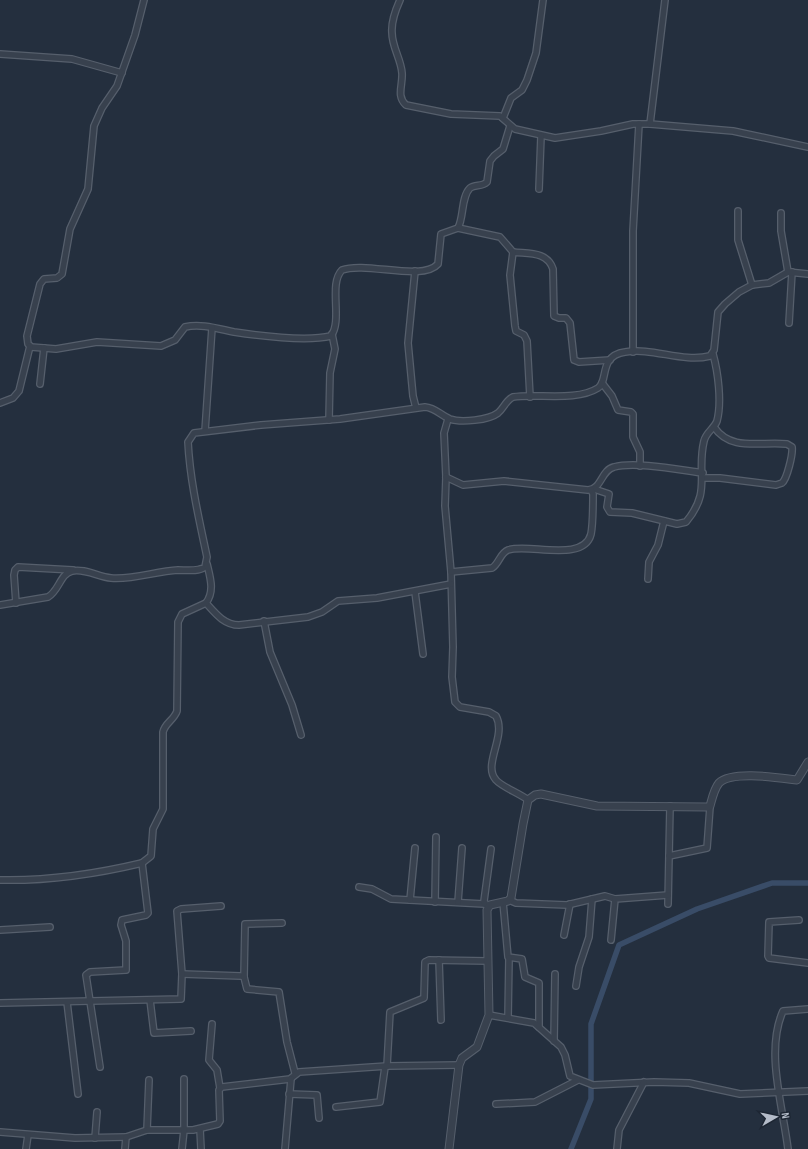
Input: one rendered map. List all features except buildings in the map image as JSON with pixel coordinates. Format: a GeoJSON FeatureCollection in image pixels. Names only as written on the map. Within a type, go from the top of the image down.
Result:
{"type":"FeatureCollection","features":[{"type":"Feature","properties":{"kind":"street"},"geometry":{"type":"LineString","coordinates":[[0,403],[13,398],[19,391],[30,346],[27,341],[29,325],[40,284],[44,279],[57,278],[62,274],[70,229],[88,189],[94,126],[102,108],[118,86],[144,0]]}},
{"type":"Feature","properties":{"kind":"street"},"geometry":{"type":"LineString","coordinates":[[400,0],[394,14],[392,34],[393,45],[401,64],[400,96],[402,102],[414,108],[451,114],[503,118],[510,126],[541,136],[555,138],[570,137],[639,124],[650,124],[732,131],[808,148]]}},
{"type":"Feature","properties":{"kind":"street"},"geometry":{"type":"LineString","coordinates":[[503,118],[511,98],[522,90],[527,80],[536,48],[543,0]]}},
{"type":"Feature","properties":{"kind":"street"},"geometry":{"type":"LineString","coordinates":[[650,124],[665,0]]}},
{"type":"Feature","properties":{"kind":"street"},"geometry":{"type":"LineString","coordinates":[[0,54],[72,59],[122,73]]}},
{"type":"Feature","properties":{"kind":"street"},"geometry":{"type":"LineString","coordinates":[[633,352],[633,231],[639,124]]}},
{"type":"Feature","properties":{"kind":"street"},"geometry":{"type":"LineString","coordinates":[[458,228],[468,192],[474,186],[484,185],[487,182],[490,161],[503,149],[510,126]]}},
{"type":"Feature","properties":{"kind":"street"},"geometry":{"type":"LineString","coordinates":[[539,189],[541,136]]}},
{"type":"Feature","properties":{"kind":"street"},"geometry":{"type":"LineString","coordinates":[[738,211],[738,240],[752,285]]}},
{"type":"Feature","properties":{"kind":"street"},"geometry":{"type":"LineString","coordinates":[[781,213],[781,231],[790,272],[789,323]]}},
{"type":"Feature","properties":{"kind":"street"},"geometry":{"type":"LineString","coordinates":[[329,420],[330,373],[336,349],[332,334],[334,327],[337,280],[342,270],[360,266],[415,271],[435,267],[439,259],[441,234],[458,228],[500,236],[513,252],[539,254],[552,264],[555,295],[554,316],[566,318],[570,323],[574,360],[579,362],[610,360]]}},
{"type":"Feature","properties":{"kind":"street"},"geometry":{"type":"LineString","coordinates":[[513,252],[510,275],[515,326],[516,331],[524,335],[527,341],[530,397]]}},
{"type":"Feature","properties":{"kind":"street"},"geometry":{"type":"LineString","coordinates":[[415,271],[408,343],[413,396],[416,408]]}},
{"type":"Feature","properties":{"kind":"street"},"geometry":{"type":"LineString","coordinates":[[446,477],[463,485],[504,481],[593,490],[608,494],[607,507],[610,512],[632,513],[677,524],[686,522],[700,500],[703,475],[703,442],[707,433],[714,427],[718,416],[716,368],[713,354],[718,312],[724,304],[739,292],[752,285],[769,283],[790,272],[808,274]]}},
{"type":"Feature","properties":{"kind":"street"},"geometry":{"type":"LineString","coordinates":[[30,346],[56,348],[97,342],[161,346],[175,340],[185,327],[195,326],[252,334],[296,338],[328,336],[332,334]]}},
{"type":"Feature","properties":{"kind":"street"},"geometry":{"type":"LineString","coordinates":[[205,431],[212,328]]}},
{"type":"Feature","properties":{"kind":"street"},"geometry":{"type":"LineString","coordinates":[[40,384],[44,348]]}},
{"type":"Feature","properties":{"kind":"street"},"geometry":{"type":"LineString","coordinates":[[0,880],[60,878],[142,863],[151,856],[154,823],[163,809],[162,738],[164,728],[177,711],[178,622],[185,611],[206,603],[210,595],[211,588],[193,490],[188,442],[194,433],[329,420],[430,407],[448,419],[469,420],[488,418],[498,413],[509,399],[516,396],[530,397],[580,393],[598,388],[602,383],[604,370],[610,360],[620,353],[633,352],[691,357],[706,357],[713,354]]}},
{"type":"Feature","properties":{"kind":"street"},"geometry":{"type":"LineString","coordinates":[[602,383],[612,396],[618,410],[631,412],[633,414],[633,437],[640,452],[640,466]]}},
{"type":"Feature","properties":{"kind":"street"},"geometry":{"type":"LineString","coordinates":[[448,419],[445,423],[444,433],[446,477],[445,506],[451,572],[453,647],[452,677],[455,702],[464,708],[489,712],[496,716],[499,730],[498,742],[492,764],[494,776],[499,783],[518,792],[528,800]]}},
{"type":"Feature","properties":{"kind":"street"},"geometry":{"type":"LineString","coordinates":[[451,572],[492,568],[505,552],[510,550],[523,548],[567,550],[582,545],[588,541],[591,535],[593,490],[610,468],[640,466],[776,485],[782,483],[786,476],[793,452],[792,447],[787,444],[732,442],[723,438],[714,427]]}},
{"type":"Feature","properties":{"kind":"street"},"geometry":{"type":"LineString","coordinates":[[648,578],[649,562],[658,545],[664,521]]}},
{"type":"Feature","properties":{"kind":"street"},"geometry":{"type":"LineString","coordinates":[[16,603],[14,575],[18,567],[73,570],[104,577],[122,578],[162,571],[199,569],[207,564]]}},
{"type":"Feature","properties":{"kind":"street"},"geometry":{"type":"LineString","coordinates":[[0,605],[48,598],[55,593],[66,574],[73,570]]}},
{"type":"Feature","properties":{"kind":"street"},"geometry":{"type":"LineString","coordinates":[[206,603],[229,624],[239,625],[316,615],[338,602],[415,592],[451,584]]}},
{"type":"Feature","properties":{"kind":"street"},"geometry":{"type":"LineString","coordinates":[[415,592],[424,654]]}},
{"type":"Feature","properties":{"kind":"street"},"geometry":{"type":"LineString","coordinates":[[264,621],[270,652],[292,705],[302,735]]}},
{"type":"Feature","properties":{"kind":"street"},"geometry":{"type":"LineString","coordinates":[[669,856],[707,848],[710,807],[717,785],[722,781],[748,776],[798,780],[800,779],[808,762]]}},
{"type":"Feature","properties":{"kind":"street"},"geometry":{"type":"LineString","coordinates":[[359,887],[372,889],[391,899],[458,902],[486,905],[506,901],[511,898],[528,800],[535,795],[541,794],[597,806],[710,807]]}},
{"type":"Feature","properties":{"kind":"street"},"geometry":{"type":"LineString","coordinates":[[668,904],[670,806]]}},
{"type":"Feature","properties":{"kind":"street"},"geometry":{"type":"LineString","coordinates":[[435,902],[436,838]]}},
{"type":"Feature","properties":{"kind":"street"},"geometry":{"type":"LineString","coordinates":[[410,900],[415,848]]}},
{"type":"Feature","properties":{"kind":"street"},"geometry":{"type":"LineString","coordinates":[[458,902],[462,848]]}},
{"type":"Feature","properties":{"kind":"street"},"geometry":{"type":"LineString","coordinates":[[449,1149],[459,1065],[462,1058],[477,1046],[489,1015],[486,905],[491,849]]}},
{"type":"Feature","properties":{"kind":"street"},"geometry":{"type":"LineString","coordinates":[[100,1067],[86,977],[88,972],[126,970],[126,942],[121,925],[122,920],[146,915],[148,913],[142,863]]}},
{"type":"Feature","properties":{"kind":"street"},"geometry":{"type":"LineString","coordinates":[[506,901],[516,903],[570,904],[606,896],[615,899],[668,895]]}},
{"type":"Feature","properties":{"kind":"street"},"geometry":{"type":"LineString","coordinates":[[576,986],[579,966],[589,937],[592,899]]}},
{"type":"Feature","properties":{"kind":"street"},"geometry":{"type":"LineString","coordinates":[[611,940],[615,899]]}},
{"type":"Feature","properties":{"kind":"street"},"geometry":{"type":"LineString","coordinates":[[506,901],[508,1018]]}},
{"type":"Feature","properties":{"kind":"street"},"geometry":{"type":"LineString","coordinates":[[564,935],[570,904]]}},
{"type":"Feature","properties":{"kind":"street"},"geometry":{"type":"LineString","coordinates":[[0,1003],[182,999],[182,974],[177,911],[181,909],[221,906]]}},
{"type":"Feature","properties":{"kind":"street"},"geometry":{"type":"LineString","coordinates":[[799,920],[769,922],[768,956],[769,958],[808,963]]}},
{"type":"Feature","properties":{"kind":"street"},"geometry":{"type":"LineString","coordinates":[[282,923],[245,924],[244,977],[247,989],[278,992],[280,994],[287,1042],[296,1073]]}},
{"type":"Feature","properties":{"kind":"street"},"geometry":{"type":"LineString","coordinates":[[0,930],[50,928]]}},
{"type":"Feature","properties":{"kind":"street"},"geometry":{"type":"LineString","coordinates":[[508,958],[522,959],[525,977],[539,983],[539,1027]]}},
{"type":"Feature","properties":{"kind":"street"},"geometry":{"type":"LineString","coordinates":[[336,1107],[380,1102],[386,1066],[390,1012],[424,998],[426,962],[429,960],[488,961]]}},
{"type":"Feature","properties":{"kind":"street"},"geometry":{"type":"LineString","coordinates":[[439,960],[441,1020]]}},
{"type":"Feature","properties":{"kind":"street"},"geometry":{"type":"LineString","coordinates":[[182,974],[244,977]]}},
{"type":"Feature","properties":{"kind":"street"},"geometry":{"type":"LineString","coordinates":[[554,1041],[555,974]]}},
{"type":"Feature","properties":{"kind":"street"},"geometry":{"type":"LineString","coordinates":[[150,1000],[154,1033],[191,1031]]}},
{"type":"Feature","properties":{"kind":"street"},"geometry":{"type":"LineString","coordinates":[[67,1002],[78,1094]]}},
{"type":"Feature","properties":{"kind":"street"},"geometry":{"type":"LineString","coordinates":[[788,1149],[777,1081],[777,1041],[782,1012],[785,1010],[808,1008]]}},
{"type":"Feature","properties":{"kind":"street"},"geometry":{"type":"LineString","coordinates":[[489,1015],[531,1022],[539,1027],[564,1052],[570,1076],[593,1085],[644,1082],[694,1083],[740,1094],[808,1091]]}},
{"type":"Feature","properties":{"kind":"street"},"geometry":{"type":"LineString","coordinates":[[0,1132],[28,1135],[95,1138],[126,1137],[148,1130],[200,1129],[218,1124],[220,1122],[220,1088],[218,1072],[209,1060],[212,1024]]}},
{"type":"Feature","properties":{"kind":"street"},"geometry":{"type":"LineString","coordinates":[[285,1149],[291,1079],[296,1073],[386,1066],[459,1065]]}},
{"type":"Feature","properties":{"kind":"street"},"geometry":{"type":"LineString","coordinates":[[182,1149],[184,1130],[184,1079]]}},
{"type":"Feature","properties":{"kind":"street"},"geometry":{"type":"LineString","coordinates":[[220,1088],[291,1079]]}},
{"type":"Feature","properties":{"kind":"street"},"geometry":{"type":"LineString","coordinates":[[148,1130],[149,1080]]}},
{"type":"Feature","properties":{"kind":"street"},"geometry":{"type":"LineString","coordinates":[[496,1104],[535,1102],[578,1080]]}},
{"type":"Feature","properties":{"kind":"street"},"geometry":{"type":"LineString","coordinates":[[617,1149],[619,1130],[644,1082]]}},
{"type":"Feature","properties":{"kind":"street"},"geometry":{"type":"LineString","coordinates":[[290,1094],[317,1095],[318,1118]]}},
{"type":"Feature","properties":{"kind":"street"},"geometry":{"type":"LineString","coordinates":[[95,1138],[97,1112]]}},
{"type":"Feature","properties":{"kind":"street"},"geometry":{"type":"LineString","coordinates":[[200,1129],[201,1149]]}},
{"type":"Feature","properties":{"kind":"street"},"geometry":{"type":"LineString","coordinates":[[26,1149],[28,1135]]}},
{"type":"Feature","properties":{"kind":"street"},"geometry":{"type":"LineString","coordinates":[[125,1149],[126,1137]]}},
{"type":"Feature","properties":{"kind":"waterway"},"geometry":{"type":"LineString","coordinates":[[571,1149],[591,1099],[591,1024],[619,945],[697,909],[772,883],[808,883]]}}]}
